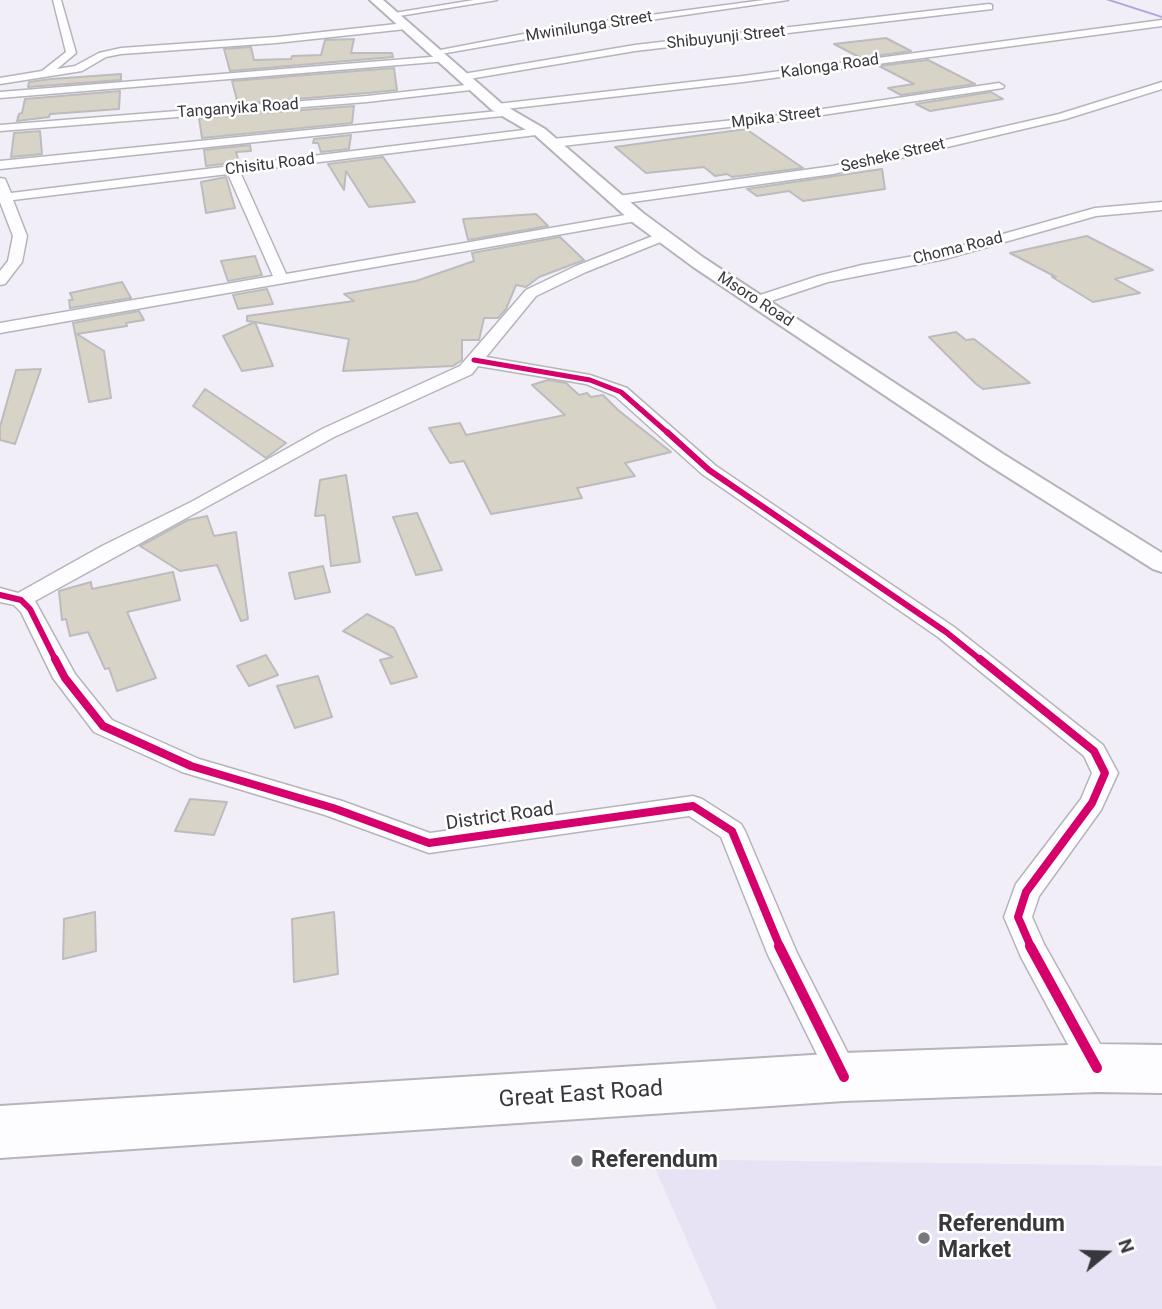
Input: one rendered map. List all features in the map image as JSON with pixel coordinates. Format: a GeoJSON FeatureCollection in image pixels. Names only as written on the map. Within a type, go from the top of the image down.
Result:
{"type":"FeatureCollection","features":[{"type":"Feature","properties":{"kind":"highway","name":"Great East Road"},"geometry":{"type":"LineString","coordinates":[[0,1132],[844,1077],[1097,1068],[1162,1069]]}},
{"type":"Feature","properties":{"kind":"street"},"geometry":{"type":"LineString","coordinates":[[47,72],[71,53],[57,0]]}},
{"type":"Feature","properties":{"kind":"street","name":"Msoro Road"},"geometry":{"type":"LineString","coordinates":[[376,0],[502,110],[547,137],[637,217],[663,236],[756,301],[1162,564]]}},
{"type":"Feature","properties":{"kind":"street"},"geometry":{"type":"LineString","coordinates":[[0,81],[78,68],[103,55],[121,51],[276,40],[399,20],[493,0]]}},
{"type":"Feature","properties":{"kind":"street","name":"Mwinilunga Street"},"geometry":{"type":"LineString","coordinates":[[439,56],[560,30],[784,0]]}},
{"type":"Feature","properties":{"kind":"street","name":"Shibuyunji Street"},"geometry":{"type":"LineString","coordinates":[[469,82],[635,48],[989,6]]}},
{"type":"Feature","properties":{"kind":"street","name":"Kalonga Road"},"geometry":{"type":"LineString","coordinates":[[0,165],[502,110],[1162,23]]}},
{"type":"Feature","properties":{"kind":"street"},"geometry":{"type":"LineString","coordinates":[[0,95],[439,56]]}},
{"type":"Feature","properties":{"kind":"street","name":"Tanganyika Road"},"geometry":{"type":"LineString","coordinates":[[0,128],[367,99],[469,82]]}},
{"type":"Feature","properties":{"kind":"street","name":"Sesheke Street"},"geometry":{"type":"LineString","coordinates":[[618,200],[833,170],[1062,117],[1162,85]]}},
{"type":"Feature","properties":{"kind":"street","name":"Mpika Street"},"geometry":{"type":"LineString","coordinates":[[547,137],[782,118],[999,86]]}},
{"type":"Feature","properties":{"kind":"street","name":"Chisitu Road"},"geometry":{"type":"LineString","coordinates":[[3,198],[232,169],[547,137]]}},
{"type":"Feature","properties":{"kind":"street"},"geometry":{"type":"LineString","coordinates":[[232,169],[282,280]]}},
{"type":"Feature","properties":{"kind":"street"},"geometry":{"type":"LineString","coordinates":[[0,182],[3,198],[20,236],[15,262],[0,281]]}},
{"type":"Feature","properties":{"kind":"street","name":"Choma Road"},"geometry":{"type":"LineString","coordinates":[[756,301],[849,273],[945,255],[1095,212],[1162,206]]}},
{"type":"Feature","properties":{"kind":"street"},"geometry":{"type":"LineString","coordinates":[[0,328],[637,217]]}},
{"type":"Feature","properties":{"kind":"street"},"geometry":{"type":"LineString","coordinates":[[11,597],[200,505],[328,433],[466,370],[531,293],[581,269],[663,236]]}},
{"type":"Feature","properties":{"kind":"street"},"geometry":{"type":"LineString","coordinates":[[474,360],[590,380],[621,392],[709,470],[946,632],[1094,751],[1105,773],[1092,803],[1026,892],[1018,917],[1031,948],[1097,1068]]}},
{"type":"Feature","properties":{"kind":"street","name":"District Road"},"geometry":{"type":"LineString","coordinates":[[11,597],[48,641],[65,678],[103,726],[191,766],[333,808],[429,843],[693,806],[732,831],[783,955],[844,1077]]}},
{"type":"Feature","properties":{"kind":"shaded area","name":"Referendum Market"},"geometry":{"type":"Polygon","coordinates":[[[651,1159],[1162,1166],[1162,1309],[717,1309],[651,1159]]]}},
{"type":"Feature","properties":{"kind":"building"},"geometry":{"type":"Polygon","coordinates":[[[886,38],[911,51],[861,58],[834,44],[886,38]]]}},
{"type":"Feature","properties":{"kind":"building"},"geometry":{"type":"Polygon","coordinates":[[[354,39],[351,53],[392,53],[393,57],[230,71],[224,49],[251,47],[254,60],[291,59],[292,56],[321,55],[325,40],[354,39]]]}},
{"type":"Feature","properties":{"kind":"building"},"geometry":{"type":"Polygon","coordinates":[[[928,60],[975,84],[901,95],[888,88],[914,84],[879,66],[928,60]]]}},
{"type":"Feature","properties":{"kind":"building"},"geometry":{"type":"Polygon","coordinates":[[[394,68],[397,90],[238,104],[232,81],[394,68]]]}},
{"type":"Feature","properties":{"kind":"building"},"geometry":{"type":"Polygon","coordinates":[[[121,74],[121,80],[28,87],[29,82],[121,74]]]}},
{"type":"Feature","properties":{"kind":"building"},"geometry":{"type":"Polygon","coordinates":[[[120,91],[119,109],[50,114],[49,117],[17,121],[25,99],[120,91]]]}},
{"type":"Feature","properties":{"kind":"building"},"geometry":{"type":"Polygon","coordinates":[[[991,92],[1003,99],[930,111],[916,104],[991,92]]]}},
{"type":"Feature","properties":{"kind":"building"},"geometry":{"type":"Polygon","coordinates":[[[354,106],[352,123],[202,138],[199,118],[354,106]]]}},
{"type":"Feature","properties":{"kind":"building"},"geometry":{"type":"Polygon","coordinates":[[[746,129],[803,168],[732,177],[727,174],[715,176],[704,167],[646,173],[615,147],[746,129]]]}},
{"type":"Feature","properties":{"kind":"building"},"geometry":{"type":"Polygon","coordinates":[[[40,131],[42,154],[11,157],[14,133],[40,131]]]}},
{"type":"Feature","properties":{"kind":"building"},"geometry":{"type":"Polygon","coordinates":[[[351,135],[349,149],[321,152],[318,143],[313,143],[314,139],[351,135]]]}},
{"type":"Feature","properties":{"kind":"building"},"geometry":{"type":"Polygon","coordinates":[[[250,145],[251,151],[236,152],[239,162],[206,166],[204,150],[250,145]]]}},
{"type":"Feature","properties":{"kind":"building"},"geometry":{"type":"Polygon","coordinates":[[[383,157],[415,202],[369,207],[346,171],[344,190],[328,164],[383,157]]]}},
{"type":"Feature","properties":{"kind":"building"},"geometry":{"type":"Polygon","coordinates":[[[882,169],[885,189],[803,201],[789,191],[757,196],[747,189],[882,169]]]}},
{"type":"Feature","properties":{"kind":"building"},"geometry":{"type":"Polygon","coordinates":[[[226,177],[235,208],[206,213],[201,182],[226,177]]]}},
{"type":"Feature","properties":{"kind":"building"},"geometry":{"type":"Polygon","coordinates":[[[536,214],[548,226],[468,240],[463,219],[536,214]]]}},
{"type":"Feature","properties":{"kind":"building"},"geometry":{"type":"Polygon","coordinates":[[[1087,236],[1153,270],[1115,279],[1140,293],[1093,302],[1052,277],[1056,277],[1010,253],[1087,236]]]}},
{"type":"Feature","properties":{"kind":"building"},"geometry":{"type":"Polygon","coordinates":[[[560,237],[584,260],[539,277],[526,287],[516,285],[506,309],[498,318],[484,318],[479,340],[462,340],[462,360],[453,366],[343,371],[349,339],[247,321],[247,316],[354,301],[344,294],[416,281],[474,261],[472,253],[560,237]]]}},
{"type":"Feature","properties":{"kind":"building"},"geometry":{"type":"Polygon","coordinates":[[[255,256],[262,275],[228,281],[221,261],[255,256]]]}},
{"type":"Feature","properties":{"kind":"building"},"geometry":{"type":"Polygon","coordinates":[[[122,282],[131,298],[70,308],[69,300],[73,300],[70,293],[122,282]]]}},
{"type":"Feature","properties":{"kind":"building"},"geometry":{"type":"Polygon","coordinates":[[[267,289],[273,304],[238,309],[233,295],[267,289]]]}},
{"type":"Feature","properties":{"kind":"building"},"geometry":{"type":"Polygon","coordinates":[[[139,311],[144,320],[126,323],[127,326],[77,334],[104,351],[111,398],[89,402],[73,323],[139,311]]]}},
{"type":"Feature","properties":{"kind":"building"},"geometry":{"type":"Polygon","coordinates":[[[255,322],[273,366],[242,371],[223,336],[255,322]]]}},
{"type":"Feature","properties":{"kind":"building"},"geometry":{"type":"Polygon","coordinates":[[[956,332],[966,340],[974,339],[1030,383],[983,389],[929,337],[956,332]]]}},
{"type":"Feature","properties":{"kind":"building"},"geometry":{"type":"Polygon","coordinates":[[[41,369],[15,444],[0,440],[0,427],[16,370],[41,369]]]}},
{"type":"Feature","properties":{"kind":"building"},"geometry":{"type":"Polygon","coordinates":[[[548,380],[566,383],[579,395],[603,395],[671,452],[625,463],[635,476],[577,488],[582,498],[491,514],[464,461],[450,463],[429,428],[460,423],[466,435],[565,415],[532,385],[548,380]]]}},
{"type":"Feature","properties":{"kind":"building"},"geometry":{"type":"Polygon","coordinates":[[[205,389],[286,443],[266,458],[193,406],[205,389]]]}},
{"type":"Feature","properties":{"kind":"building"},"geometry":{"type":"Polygon","coordinates":[[[346,475],[360,562],[331,566],[325,515],[315,516],[320,480],[346,475]]]}},
{"type":"Feature","properties":{"kind":"building"},"geometry":{"type":"Polygon","coordinates":[[[417,513],[442,570],[416,575],[393,517],[417,513]]]}},
{"type":"Feature","properties":{"kind":"building"},"geometry":{"type":"Polygon","coordinates":[[[207,516],[214,536],[236,532],[248,619],[241,621],[217,565],[180,571],[140,546],[188,520],[207,516]]]}},
{"type":"Feature","properties":{"kind":"building"},"geometry":{"type":"Polygon","coordinates":[[[323,566],[330,592],[295,599],[289,573],[323,566]]]}},
{"type":"Feature","properties":{"kind":"building"},"geometry":{"type":"Polygon","coordinates":[[[173,572],[180,600],[127,612],[156,678],[117,691],[109,668],[105,669],[88,632],[70,636],[66,619],[62,620],[59,591],[91,582],[92,589],[173,572]]]}},
{"type":"Feature","properties":{"kind":"building"},"geometry":{"type":"Polygon","coordinates":[[[367,614],[394,628],[417,677],[391,684],[380,660],[393,657],[343,631],[367,614]]]}},
{"type":"Feature","properties":{"kind":"building"},"geometry":{"type":"Polygon","coordinates":[[[266,655],[278,675],[249,686],[237,666],[266,655]]]}},
{"type":"Feature","properties":{"kind":"building"},"geometry":{"type":"Polygon","coordinates":[[[318,676],[332,717],[295,728],[277,686],[318,676]]]}},
{"type":"Feature","properties":{"kind":"building"},"geometry":{"type":"Polygon","coordinates":[[[190,799],[227,802],[214,835],[175,831],[190,799]]]}},
{"type":"Feature","properties":{"kind":"building"},"geometry":{"type":"Polygon","coordinates":[[[95,912],[96,951],[63,959],[64,919],[95,912]]]}},
{"type":"Feature","properties":{"kind":"building"},"geometry":{"type":"Polygon","coordinates":[[[334,912],[338,974],[294,982],[292,919],[334,912]]]}},
{"type":"Feature","properties":{"kind":"waterway"},"geometry":{"type":"LineString","coordinates":[[1108,0],[1162,17]]}},
{"type":"Feature","properties":{"kind":"cycle path"},"geometry":{"type":"LineString","coordinates":[[474,360],[590,380],[621,392],[709,470],[946,632],[1094,751],[1105,773],[1092,803],[1026,892],[1018,917],[1031,948],[1097,1068]]}},
{"type":"Feature","properties":{"kind":"cycle path"},"geometry":{"type":"LineString","coordinates":[[0,595],[21,600],[30,609],[65,678],[103,726],[191,766],[333,808],[429,843],[693,806],[732,831],[783,955],[844,1077]]}},
{"type":"Feature","properties":{"kind":"place","name":"Referendum"},"geometry":{"type":"Point","coordinates":[577,1161]}},
{"type":"Feature","properties":{"kind":"place","name":"Referendum Market"},"geometry":{"type":"Point","coordinates":[924,1238]}}]}
